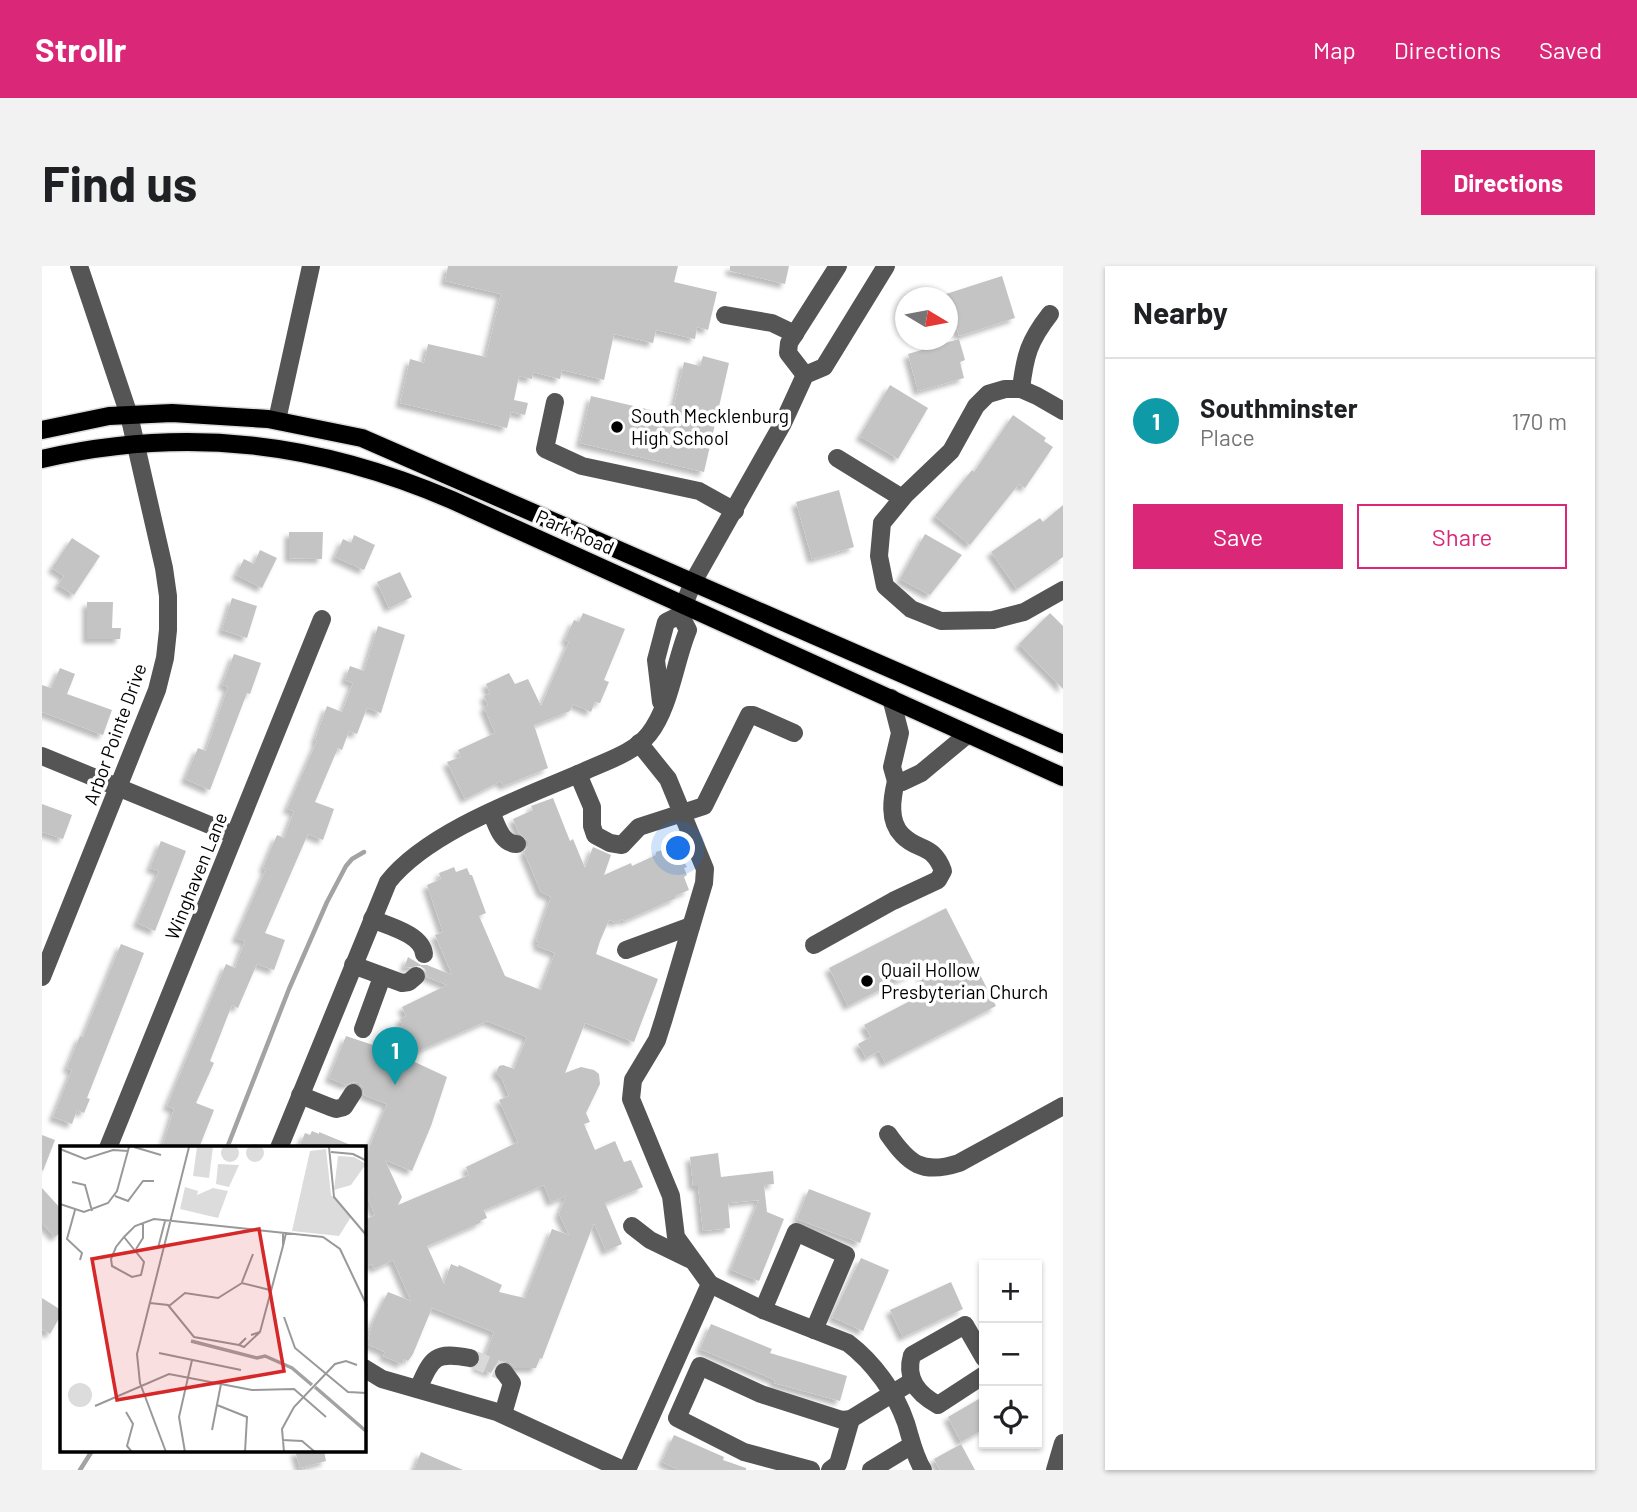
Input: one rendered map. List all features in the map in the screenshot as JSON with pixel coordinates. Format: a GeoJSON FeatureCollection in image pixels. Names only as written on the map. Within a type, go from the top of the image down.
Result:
{"type":"FeatureCollection","features":[{"type":"Feature","properties":{"kind":"main road","name":"Park Road"},"geometry":{"type":"LineString","coordinates":[[42,430],[109,416],[172,413],[277,420],[362,438],[1063,744]]}},
{"type":"Feature","properties":{"kind":"main road","name":"Park Road"},"geometry":{"type":"LineString","coordinates":[[42,459],[72,452],[135,444],[240,444],[342,460],[407,480],[682,609],[891,698],[1063,777]]}},
{"type":"Feature","properties":{"kind":"street","name":"Arbor Pointe Drive"},"geometry":{"type":"LineString","coordinates":[[42,976],[157,690],[165,658],[168,629],[168,596],[164,568],[129,415],[79,266]]}},
{"type":"Feature","properties":{"kind":"street"},"geometry":{"type":"LineString","coordinates":[[277,420],[312,266]]}},
{"type":"Feature","properties":{"kind":"street"},"geometry":{"type":"LineString","coordinates":[[805,375],[793,363],[788,353],[789,344],[838,266]]}},
{"type":"Feature","properties":{"kind":"street"},"geometry":{"type":"LineString","coordinates":[[280,1146],[388,882],[401,866],[417,853],[491,812],[625,752],[648,735],[663,709],[688,630],[682,609],[693,582],[783,423],[805,375],[824,367],[886,266]]}},
{"type":"Feature","properties":{"kind":"street"},"geometry":{"type":"LineString","coordinates":[[1013,389],[1033,336],[1051,314]]}},
{"type":"Feature","properties":{"kind":"street"},"geometry":{"type":"LineString","coordinates":[[724,315],[772,323],[795,334]]}},
{"type":"Feature","properties":{"kind":"street"},"geometry":{"type":"LineString","coordinates":[[1063,411],[1037,396],[1013,389],[988,394],[975,406],[951,451],[902,498],[882,523],[879,556],[885,586],[911,609],[941,621],[993,620],[1024,612],[1063,590]]}},
{"type":"Feature","properties":{"kind":"street"},"geometry":{"type":"LineString","coordinates":[[555,402],[545,449],[582,466],[699,491],[735,511]]}},
{"type":"Feature","properties":{"kind":"street"},"geometry":{"type":"LineString","coordinates":[[837,458],[902,498]]}},
{"type":"Feature","properties":{"kind":"street","name":"Winghaven Lane"},"geometry":{"type":"LineString","coordinates":[[109,1146],[322,619]]}},
{"type":"Feature","properties":{"kind":"street"},"geometry":{"type":"LineString","coordinates":[[814,945],[893,901],[938,880],[943,871],[933,853],[901,835],[894,819],[891,802],[896,781],[892,767],[900,733],[891,698]]}},
{"type":"Feature","properties":{"kind":"street"},"geometry":{"type":"LineString","coordinates":[[578,774],[592,807],[595,835],[610,843],[622,845],[639,827],[704,806],[749,715],[794,733]]}},
{"type":"Feature","properties":{"kind":"street"},"geometry":{"type":"LineString","coordinates":[[896,781],[902,782],[921,773],[952,744],[968,734]]}},
{"type":"Feature","properties":{"kind":"street"},"geometry":{"type":"LineString","coordinates":[[639,743],[667,779],[705,869],[704,883],[657,1040],[632,1080],[630,1089],[631,1099],[671,1196],[676,1237],[710,1284],[763,1310],[848,1343],[859,1352],[894,1395],[923,1470]]}},
{"type":"Feature","properties":{"kind":"street"},"geometry":{"type":"LineString","coordinates":[[42,756],[234,835]]}},
{"type":"Feature","properties":{"kind":"street"},"geometry":{"type":"LineString","coordinates":[[491,812],[505,841],[517,844]]}},
{"type":"Feature","properties":{"kind":"street"},"geometry":{"type":"LineString","coordinates":[[372,919],[414,938],[424,948],[424,954]]}},
{"type":"Feature","properties":{"kind":"street"},"geometry":{"type":"LineString","coordinates":[[626,950],[691,926]]}},
{"type":"Feature","properties":{"kind":"street"},"geometry":{"type":"LineString","coordinates":[[353,965],[402,983],[409,982],[416,976]]}},
{"type":"Feature","properties":{"kind":"street"},"geometry":{"type":"LineString","coordinates":[[363,1029],[382,977]]}},
{"type":"Feature","properties":{"kind":"street"},"geometry":{"type":"LineString","coordinates":[[300,1095],[337,1109],[344,1107],[353,1093]]}},
{"type":"Feature","properties":{"kind":"street"},"geometry":{"type":"LineString","coordinates":[[888,1134],[905,1157],[924,1167],[945,1167],[960,1163],[1063,1106]]}},
{"type":"Feature","properties":{"kind":"street"},"geometry":{"type":"LineString","coordinates":[[632,1226],[650,1240],[692,1260]]}},
{"type":"Feature","properties":{"kind":"street"},"geometry":{"type":"LineString","coordinates":[[763,1310],[796,1232],[846,1255],[814,1330]]}},
{"type":"Feature","properties":{"kind":"street"},"geometry":{"type":"LineString","coordinates":[[366,1369],[382,1379],[503,1414],[625,1470],[710,1284]]}},
{"type":"Feature","properties":{"kind":"street"},"geometry":{"type":"LineString","coordinates":[[979,1349],[965,1325],[912,1355],[909,1364],[911,1382],[926,1398],[938,1405],[979,1378]]}},
{"type":"Feature","properties":{"kind":"street"},"geometry":{"type":"LineString","coordinates":[[418,1389],[426,1371],[439,1356],[448,1354],[470,1358]]}},
{"type":"Feature","properties":{"kind":"street"},"geometry":{"type":"LineString","coordinates":[[811,1470],[744,1452],[677,1418],[700,1366],[761,1394],[842,1420],[851,1419],[894,1395],[911,1382]]}},
{"type":"Feature","properties":{"kind":"street"},"geometry":{"type":"LineString","coordinates":[[503,1414],[513,1383],[504,1372]]}},
{"type":"Feature","properties":{"kind":"street"},"geometry":{"type":"LineString","coordinates":[[830,1470],[838,1464],[851,1419]]}},
{"type":"Feature","properties":{"kind":"street"},"geometry":{"type":"LineString","coordinates":[[1055,1470],[1063,1443]]}},
{"type":"Feature","properties":{"kind":"street"},"geometry":{"type":"LineString","coordinates":[[871,1470],[912,1446]]}},
{"type":"Feature","properties":{"kind":"building"},"geometry":{"type":"Polygon","coordinates":[[[448,266],[678,266],[674,282],[717,292],[708,330],[697,327],[695,339],[656,330],[653,343],[614,334],[604,380],[562,370],[560,379],[533,372],[532,379],[519,376],[514,400],[528,403],[525,415],[511,412],[507,428],[400,403],[410,359],[424,363],[428,344],[486,357],[501,294],[445,281],[448,266]]]}},
{"type":"Feature","properties":{"kind":"building"},"geometry":{"type":"Polygon","coordinates":[[[730,266],[789,266],[785,284],[730,271],[730,266]]]}},
{"type":"Feature","properties":{"kind":"building"},"geometry":{"type":"Polygon","coordinates":[[[1002,276],[1015,318],[959,336],[958,290],[1002,276]]]}},
{"type":"Feature","properties":{"kind":"building"},"geometry":{"type":"Polygon","coordinates":[[[958,339],[965,360],[960,362],[964,378],[918,391],[908,354],[922,350],[958,350],[958,339]]]}},
{"type":"Feature","properties":{"kind":"building"},"geometry":{"type":"Polygon","coordinates":[[[703,356],[729,363],[704,472],[580,443],[591,396],[672,415],[684,362],[700,366],[703,356]]]}},
{"type":"Feature","properties":{"kind":"building"},"geometry":{"type":"Polygon","coordinates":[[[890,385],[928,408],[898,459],[860,436],[890,385]]]}},
{"type":"Feature","properties":{"kind":"building"},"geometry":{"type":"Polygon","coordinates":[[[1013,415],[1046,438],[1044,441],[1053,447],[1025,488],[1019,484],[970,545],[935,516],[972,470],[974,472],[1013,415]]]}},
{"type":"Feature","properties":{"kind":"building"},"geometry":{"type":"Polygon","coordinates":[[[839,490],[854,547],[812,559],[796,502],[839,490]]]}},
{"type":"Feature","properties":{"kind":"building"},"geometry":{"type":"Polygon","coordinates":[[[1063,505],[1063,557],[1017,589],[991,552],[1040,518],[1043,522],[1063,505]]]}},
{"type":"Feature","properties":{"kind":"building"},"geometry":{"type":"Polygon","coordinates":[[[289,532],[323,532],[322,559],[289,558],[289,532]]]}},
{"type":"Feature","properties":{"kind":"building"},"geometry":{"type":"Polygon","coordinates":[[[925,534],[962,555],[930,595],[900,579],[925,534]]]}},
{"type":"Feature","properties":{"kind":"building"},"geometry":{"type":"Polygon","coordinates":[[[354,535],[375,545],[364,570],[335,557],[343,539],[351,543],[354,535]]]}},
{"type":"Feature","properties":{"kind":"building"},"geometry":{"type":"Polygon","coordinates":[[[72,538],[100,556],[74,595],[58,585],[64,576],[52,568],[72,538]]]}},
{"type":"Feature","properties":{"kind":"building"},"geometry":{"type":"Polygon","coordinates":[[[260,550],[277,558],[262,588],[236,575],[244,559],[254,564],[260,550]]]}},
{"type":"Feature","properties":{"kind":"building"},"geometry":{"type":"Polygon","coordinates":[[[400,572],[412,597],[389,608],[377,582],[400,572]]]}},
{"type":"Feature","properties":{"kind":"building"},"geometry":{"type":"Polygon","coordinates":[[[232,598],[257,606],[247,638],[222,630],[232,598]]]}},
{"type":"Feature","properties":{"kind":"building"},"geometry":{"type":"Polygon","coordinates":[[[87,602],[113,602],[112,628],[121,628],[120,639],[87,639],[87,602]]]}},
{"type":"Feature","properties":{"kind":"building"},"geometry":{"type":"Polygon","coordinates":[[[583,613],[625,629],[604,680],[609,682],[600,703],[595,702],[591,712],[573,704],[570,711],[534,725],[548,768],[503,786],[501,781],[465,799],[447,762],[461,757],[458,750],[495,733],[484,707],[488,705],[484,696],[490,693],[486,684],[509,673],[515,684],[528,679],[541,706],[569,642],[565,640],[574,620],[579,622],[583,613]]]}},
{"type":"Feature","properties":{"kind":"building"},"geometry":{"type":"Polygon","coordinates":[[[1050,613],[1063,626],[1063,689],[1019,644],[1050,613]]]}},
{"type":"Feature","properties":{"kind":"building"},"geometry":{"type":"Polygon","coordinates":[[[378,626],[405,635],[381,713],[367,708],[357,734],[349,731],[342,750],[338,748],[315,802],[334,809],[323,840],[308,834],[265,933],[285,940],[274,970],[257,964],[238,1008],[232,1005],[210,1061],[214,1063],[196,1103],[214,1110],[200,1146],[163,1146],[174,1109],[167,1106],[226,964],[235,968],[245,941],[236,938],[266,869],[263,868],[277,835],[284,838],[294,811],[287,809],[317,741],[315,740],[327,706],[342,712],[353,683],[345,680],[350,666],[364,671],[378,626]]]}},
{"type":"Feature","properties":{"kind":"building"},"geometry":{"type":"Polygon","coordinates":[[[234,654],[261,663],[210,790],[185,779],[198,748],[206,751],[228,687],[222,685],[234,654]]]}},
{"type":"Feature","properties":{"kind":"building"},"geometry":{"type":"Polygon","coordinates":[[[60,668],[75,674],[67,694],[112,710],[103,735],[42,712],[42,685],[51,688],[60,668]]]}},
{"type":"Feature","properties":{"kind":"building"},"geometry":{"type":"Polygon","coordinates":[[[553,798],[570,841],[573,839],[585,868],[593,847],[611,855],[604,875],[631,863],[632,866],[656,855],[656,852],[675,846],[687,867],[684,868],[687,875],[684,877],[689,890],[624,921],[609,920],[596,954],[658,979],[634,1042],[585,1023],[565,1073],[581,1067],[599,1074],[600,1084],[586,1113],[590,1122],[584,1124],[595,1150],[615,1141],[624,1162],[631,1160],[643,1187],[605,1203],[622,1244],[606,1251],[594,1223],[542,1359],[540,1358],[536,1368],[515,1368],[509,1362],[503,1361],[497,1363],[491,1373],[476,1367],[482,1354],[485,1356],[494,1332],[432,1308],[413,1354],[408,1361],[404,1359],[402,1364],[383,1356],[385,1352],[367,1344],[373,1322],[388,1292],[411,1301],[393,1260],[374,1269],[372,1264],[366,1266],[366,1219],[375,1215],[366,1194],[366,1150],[387,1104],[364,1095],[359,1083],[346,1085],[329,1078],[346,1036],[376,1046],[380,1037],[403,1025],[400,1019],[406,1016],[402,1007],[447,985],[427,977],[425,969],[420,966],[404,968],[408,957],[421,965],[452,975],[435,935],[443,932],[427,885],[441,879],[439,873],[454,867],[456,872],[467,868],[486,913],[479,916],[505,976],[541,990],[555,953],[537,946],[539,942],[536,941],[551,897],[541,892],[524,852],[528,841],[519,833],[513,819],[533,810],[531,806],[553,798]],[[487,1021],[404,1057],[447,1077],[431,1126],[412,1171],[385,1160],[402,1197],[398,1205],[469,1175],[466,1167],[518,1142],[499,1100],[509,1096],[502,1079],[496,1073],[499,1066],[503,1065],[514,1069],[527,1037],[487,1021]],[[544,1185],[484,1210],[487,1218],[480,1223],[427,1246],[444,1284],[451,1264],[458,1267],[459,1265],[502,1285],[499,1292],[525,1298],[552,1229],[569,1235],[559,1214],[566,1196],[551,1202],[544,1185]]]}},
{"type":"Feature","properties":{"kind":"building"},"geometry":{"type":"Polygon","coordinates":[[[42,804],[72,815],[63,839],[42,832],[42,804]]]}},
{"type":"Feature","properties":{"kind":"building"},"geometry":{"type":"Polygon","coordinates":[[[161,841],[186,851],[155,931],[137,923],[159,871],[150,868],[161,841]]]}},
{"type":"Feature","properties":{"kind":"building","name":"Quail Hollow Presbyterian Church"},"geometry":{"type":"Polygon","coordinates":[[[946,908],[996,1006],[885,1063],[879,1051],[866,1058],[858,1044],[871,1037],[864,1025],[929,991],[919,970],[848,1006],[829,968],[946,908]]]}},
{"type":"Feature","properties":{"kind":"building"},"geometry":{"type":"Polygon","coordinates":[[[121,944],[144,953],[87,1098],[90,1099],[84,1113],[77,1110],[72,1124],[53,1117],[72,1070],[67,1068],[80,1036],[83,1037],[121,944]]]}},
{"type":"Feature","properties":{"kind":"building"},"geometry":{"type":"Polygon","coordinates":[[[312,1131],[319,1132],[353,1146],[300,1146],[305,1133],[310,1135],[312,1131]]]}},
{"type":"Feature","properties":{"kind":"building"},"geometry":{"type":"Polygon","coordinates":[[[42,1135],[55,1140],[43,1171],[42,1170],[42,1135]]]}},
{"type":"Feature","properties":{"kind":"building"},"geometry":{"type":"Polygon","coordinates":[[[718,1153],[721,1177],[773,1171],[774,1184],[764,1185],[767,1212],[784,1219],[759,1281],[731,1270],[759,1200],[728,1203],[730,1228],[703,1231],[698,1186],[693,1186],[690,1157],[718,1153]]]}},
{"type":"Feature","properties":{"kind":"building"},"geometry":{"type":"Polygon","coordinates":[[[42,1188],[60,1208],[60,1233],[55,1237],[42,1223],[42,1188]]]}},
{"type":"Feature","properties":{"kind":"building"},"geometry":{"type":"Polygon","coordinates":[[[809,1189],[871,1213],[860,1243],[797,1219],[809,1189]]]}},
{"type":"Feature","properties":{"kind":"building"},"geometry":{"type":"Polygon","coordinates":[[[861,1258],[889,1270],[863,1331],[832,1317],[861,1258]]]}},
{"type":"Feature","properties":{"kind":"building"},"geometry":{"type":"Polygon","coordinates":[[[951,1282],[963,1309],[903,1337],[890,1310],[951,1282]]]}},
{"type":"Feature","properties":{"kind":"building"},"geometry":{"type":"Polygon","coordinates":[[[42,1298],[60,1309],[60,1317],[50,1334],[42,1329],[42,1298]]]}},
{"type":"Feature","properties":{"kind":"building"},"geometry":{"type":"Polygon","coordinates":[[[711,1324],[772,1349],[770,1353],[847,1376],[840,1401],[774,1383],[775,1380],[700,1349],[711,1324]]]}},
{"type":"Feature","properties":{"kind":"building"},"geometry":{"type":"Polygon","coordinates":[[[979,1399],[979,1432],[961,1442],[948,1417],[979,1399]]]}},
{"type":"Feature","properties":{"kind":"building"},"geometry":{"type":"Polygon","coordinates":[[[674,1435],[746,1470],[679,1470],[662,1462],[674,1435]]]}},
{"type":"Feature","properties":{"kind":"building"},"geometry":{"type":"Polygon","coordinates":[[[961,1444],[975,1470],[940,1470],[934,1459],[961,1444]]]}},
{"type":"Feature","properties":{"kind":"building"},"geometry":{"type":"Polygon","coordinates":[[[295,1452],[324,1452],[326,1461],[300,1468],[295,1452]]]}},
{"type":"Feature","properties":{"kind":"building"},"geometry":{"type":"Polygon","coordinates":[[[421,1452],[463,1470],[414,1470],[421,1452]]]}},
{"type":"Feature","properties":{"kind":"waterway"},"geometry":{"type":"LineString","coordinates":[[228,1146],[289,989],[327,902],[346,866],[364,852]]}},
{"type":"Feature","properties":{"kind":"waterway"},"geometry":{"type":"LineString","coordinates":[[80,1470],[91,1452]]}},
{"type":"Feature","properties":{"kind":"tunnel"},"geometry":{"type":"LineString","coordinates":[[470,1358],[504,1372]]}},
{"type":"Feature","properties":{"kind":"place","name":"South Mecklenburg High School"},"geometry":{"type":"Point","coordinates":[617,427]}},
{"type":"Feature","properties":{"kind":"place","name":"Quail Hollow Presbyterian Church"},"geometry":{"type":"Point","coordinates":[867,981]}},
{"type":"Feature","properties":{"kind":"place","name":"Southminster"},"geometry":{"type":"Point","coordinates":[395,1085]}}]}
